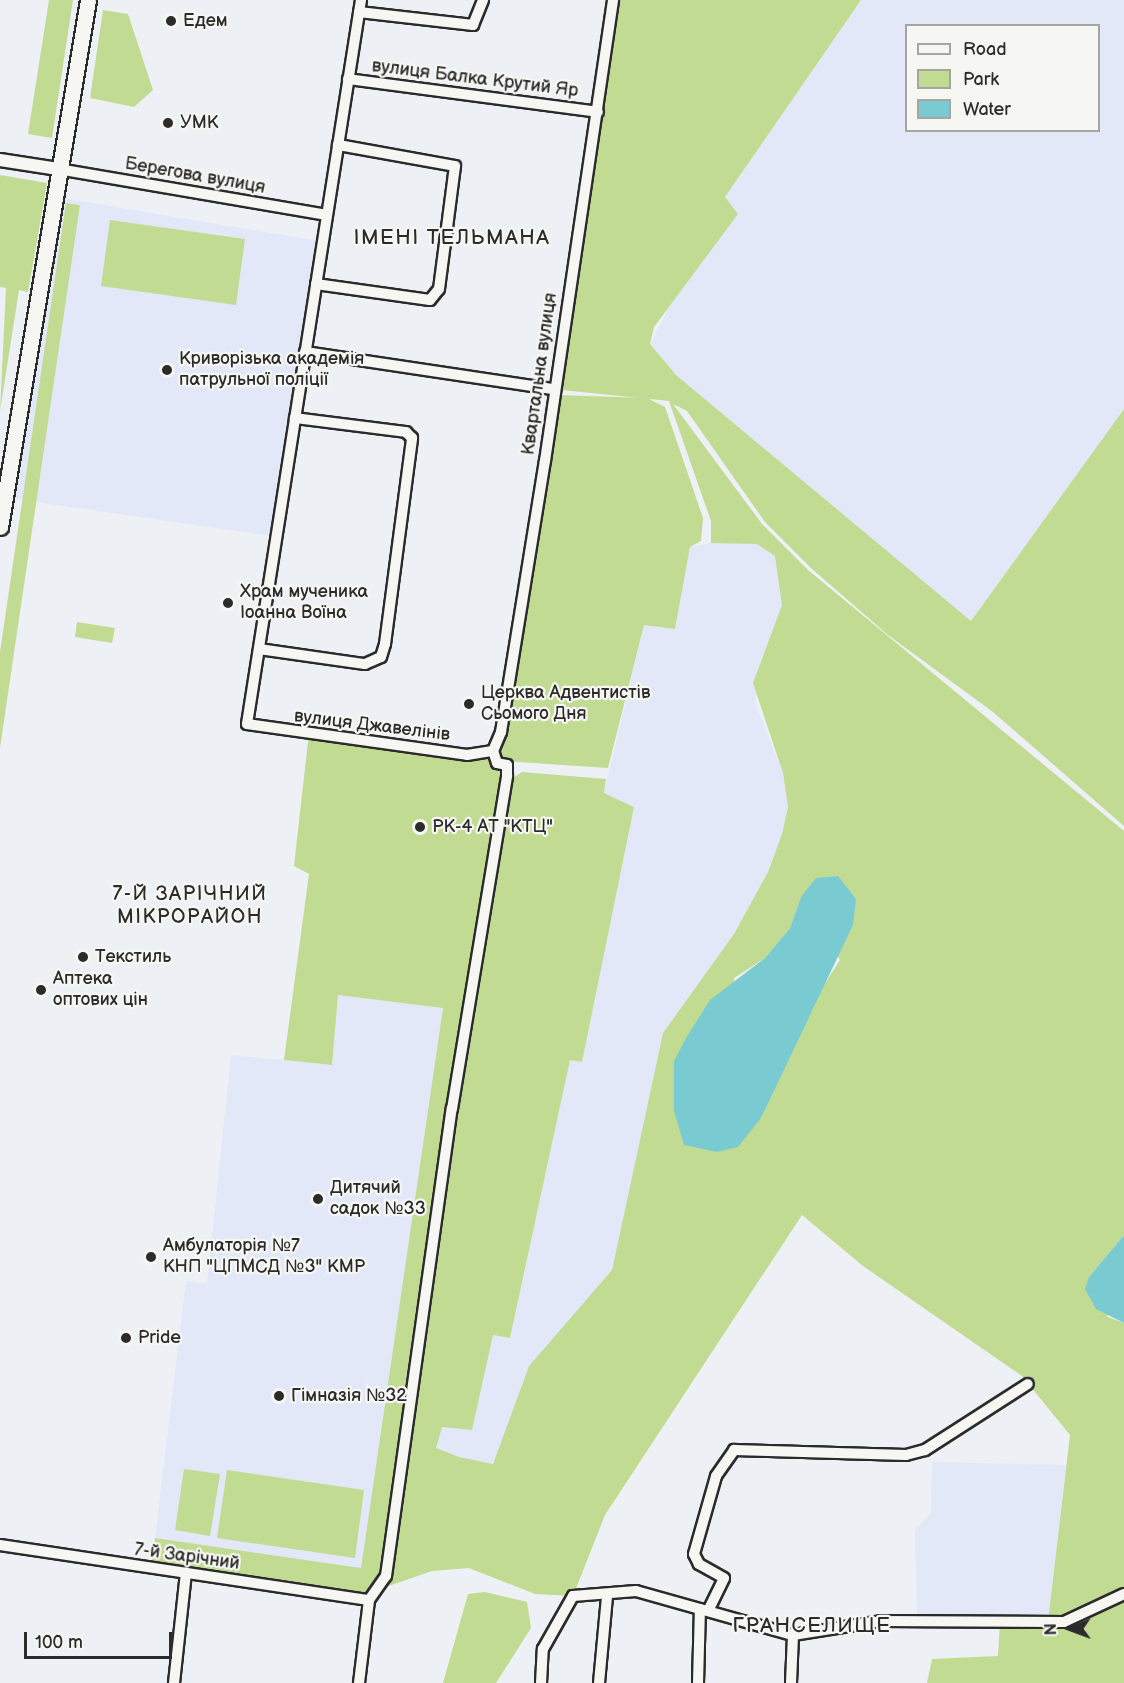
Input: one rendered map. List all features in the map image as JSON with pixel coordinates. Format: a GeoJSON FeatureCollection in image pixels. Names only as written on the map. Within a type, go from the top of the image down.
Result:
{"type":"FeatureCollection","features":[{"type":"Feature","properties":{"kind":"main road"},"geometry":{"type":"LineString","coordinates":[[0,527],[88,0]]}},
{"type":"Feature","properties":{"kind":"street"},"geometry":{"type":"LineString","coordinates":[[295,418],[406,432],[412,438],[386,644],[375,663],[365,664],[259,649],[305,352],[361,0]]}},
{"type":"Feature","properties":{"kind":"street"},"geometry":{"type":"LineString","coordinates":[[359,12],[473,25],[483,0]]}},
{"type":"Feature","properties":{"kind":"street","name":"Квартальна вулиця"},"geometry":{"type":"LineString","coordinates":[[493,751],[507,697],[552,390],[598,112],[613,0]]}},
{"type":"Feature","properties":{"kind":"street","name":"вулиця Балка Крутий Яр"},"geometry":{"type":"LineString","coordinates":[[348,79],[598,112]]}},
{"type":"Feature","properties":{"kind":"street"},"geometry":{"type":"LineString","coordinates":[[316,284],[430,300],[439,289],[455,166],[338,145]]}},
{"type":"Feature","properties":{"kind":"street"},"geometry":{"type":"LineString","coordinates":[[0,160],[58,169]]}},
{"type":"Feature","properties":{"kind":"street","name":"Берегова вулиця"},"geometry":{"type":"LineString","coordinates":[[58,169],[327,215]]}},
{"type":"Feature","properties":{"kind":"street"},"geometry":{"type":"LineString","coordinates":[[305,352],[552,390]]}},
{"type":"Feature","properties":{"kind":"street","name":"вулиця Джавелінів"},"geometry":{"type":"LineString","coordinates":[[259,649],[247,724],[467,755],[493,751]]}},
{"type":"Feature","properties":{"kind":"street"},"geometry":{"type":"LineString","coordinates":[[359,1683],[369,1600],[386,1576],[452,1108],[507,775],[507,765],[497,763],[493,751]]}},
{"type":"Feature","properties":{"kind":"street"},"geometry":{"type":"LineString","coordinates":[[698,1683],[704,1609],[724,1578],[699,1564],[694,1554],[716,1476],[735,1450],[906,1455],[925,1450],[1028,1384]]}},
{"type":"Feature","properties":{"kind":"street","name":"7-й Зарічний"},"geometry":{"type":"LineString","coordinates":[[0,1545],[369,1600]]}},
{"type":"Feature","properties":{"kind":"street"},"geometry":{"type":"LineString","coordinates":[[174,1683],[186,1573]]}},
{"type":"Feature","properties":{"kind":"street"},"geometry":{"type":"LineString","coordinates":[[541,1683],[543,1649],[573,1596],[607,1596],[628,1590],[793,1635],[881,1621],[1064,1622],[1124,1593]]}},
{"type":"Feature","properties":{"kind":"street"},"geometry":{"type":"LineString","coordinates":[[599,1683],[607,1596]]}},
{"type":"Feature","properties":{"kind":"street"},"geometry":{"type":"LineString","coordinates":[[791,1683],[793,1635]]}},
{"type":"Feature","properties":{"kind":"shaded area"},"geometry":{"type":"Polygon","coordinates":[[[861,0],[1124,0],[1124,409],[971,621],[676,375],[650,345],[725,197],[861,0]]]}},
{"type":"Feature","properties":{"kind":"shaded area","name":"Криворізька академія патрульної поліції"},"geometry":{"type":"Polygon","coordinates":[[[62,198],[319,241],[272,536],[15,499],[62,198]]]}},
{"type":"Feature","properties":{"kind":"shaded area"},"geometry":{"type":"Polygon","coordinates":[[[724,540],[757,544],[775,555],[782,578],[782,605],[760,664],[755,703],[783,773],[788,807],[782,834],[768,872],[734,934],[663,1033],[612,1270],[529,1366],[493,1464],[459,1457],[436,1448],[441,1427],[472,1430],[493,1335],[510,1338],[570,1059],[582,1062],[634,807],[604,793],[644,624],[675,629],[690,547],[724,540]]]}},
{"type":"Feature","properties":{"kind":"shaded area"},"geometry":{"type":"Polygon","coordinates":[[[338,995],[443,1007],[361,1568],[155,1538],[186,1281],[207,1284],[231,1055],[332,1065],[338,995]]]}},
{"type":"Feature","properties":{"kind":"shaded area"},"geometry":{"type":"Polygon","coordinates":[[[932,1462],[1066,1465],[1048,1621],[917,1622],[915,1530],[931,1513],[932,1462]]]}},
{"type":"Feature","properties":{"kind":"green space"},"geometry":{"type":"Polygon","coordinates":[[[49,0],[73,0],[52,138],[28,134],[49,0]]]}},
{"type":"Feature","properties":{"kind":"green space"},"geometry":{"type":"Polygon","coordinates":[[[613,0],[861,0],[725,197],[738,214],[654,327],[650,344],[676,375],[971,621],[1124,409],[1124,826],[993,712],[888,635],[811,568],[765,522],[687,411],[673,404],[762,524],[808,570],[1124,831],[1124,1235],[1089,1277],[1108,1317],[1124,1323],[1124,1683],[927,1683],[932,1659],[998,1656],[1000,1622],[1048,1621],[1070,1435],[1022,1376],[863,1266],[802,1215],[605,1515],[573,1596],[535,1594],[469,1568],[432,1571],[380,1589],[369,1600],[151,1568],[155,1538],[361,1568],[443,1008],[338,995],[332,1065],[284,1060],[309,874],[294,866],[309,733],[467,755],[493,751],[507,765],[457,1104],[510,780],[522,772],[606,779],[604,793],[634,807],[582,1062],[570,1060],[510,1338],[493,1335],[472,1430],[442,1427],[436,1448],[459,1457],[493,1464],[529,1366],[612,1270],[663,1033],[734,934],[768,872],[782,834],[788,807],[783,773],[753,683],[782,605],[775,556],[757,544],[711,543],[711,521],[669,401],[552,389],[613,0]],[[801,898],[790,928],[765,958],[734,978],[761,1118],[813,1002],[840,960],[801,898]]]}},
{"type":"Feature","properties":{"kind":"green space"},"geometry":{"type":"Polygon","coordinates":[[[103,10],[128,14],[153,90],[134,107],[90,98],[103,10]]]}},
{"type":"Feature","properties":{"kind":"green space"},"geometry":{"type":"Polygon","coordinates":[[[0,175],[47,183],[28,292],[19,290],[0,411],[6,288],[0,287],[0,175]]]}},
{"type":"Feature","properties":{"kind":"green space"},"geometry":{"type":"Polygon","coordinates":[[[66,203],[80,205],[0,748],[0,652],[66,203]]]}},
{"type":"Feature","properties":{"kind":"green space"},"geometry":{"type":"Polygon","coordinates":[[[110,220],[245,239],[236,305],[101,286],[110,220]]]}},
{"type":"Feature","properties":{"kind":"green space"},"geometry":{"type":"Polygon","coordinates":[[[557,395],[647,398],[665,407],[703,518],[701,541],[690,547],[675,629],[644,625],[608,768],[503,761],[500,751],[557,395]]]}},
{"type":"Feature","properties":{"kind":"green space"},"geometry":{"type":"Polygon","coordinates":[[[77,622],[115,628],[112,643],[75,637],[77,622]]]}},
{"type":"Feature","properties":{"kind":"green space"},"geometry":{"type":"Polygon","coordinates":[[[184,1469],[220,1474],[210,1536],[175,1530],[184,1469]]]}},
{"type":"Feature","properties":{"kind":"green space"},"geometry":{"type":"Polygon","coordinates":[[[227,1470],[364,1490],[355,1558],[217,1538],[227,1470]]]}},
{"type":"Feature","properties":{"kind":"green space"},"geometry":{"type":"Polygon","coordinates":[[[485,1592],[527,1602],[531,1628],[496,1683],[443,1683],[468,1594],[485,1592]]]}},
{"type":"Feature","properties":{"kind":"water"},"geometry":{"type":"Polygon","coordinates":[[[838,876],[856,899],[853,925],[761,1118],[738,1147],[717,1152],[684,1145],[674,1111],[674,1061],[686,1038],[710,1000],[765,958],[790,928],[801,897],[816,878],[838,876]]]}},
{"type":"Feature","properties":{"kind":"water"},"geometry":{"type":"Polygon","coordinates":[[[1124,1235],[1124,1323],[1096,1309],[1085,1289],[1089,1277],[1124,1235]]]}},
{"type":"Feature","properties":{"kind":"place","name":"Едем"},"geometry":{"type":"Point","coordinates":[171,21]}},
{"type":"Feature","properties":{"kind":"place","name":"УМК"},"geometry":{"type":"Point","coordinates":[168,123]}},
{"type":"Feature","properties":{"kind":"place","name":"Криворізька академія патрульної поліції"},"geometry":{"type":"Point","coordinates":[167,370]}},
{"type":"Feature","properties":{"kind":"place","name":"Храм мученика Іоанна Воїна"},"geometry":{"type":"Point","coordinates":[228,603]}},
{"type":"Feature","properties":{"kind":"place","name":"Церква Адвентистів Сьомого Дня"},"geometry":{"type":"Point","coordinates":[469,704]}},
{"type":"Feature","properties":{"kind":"place","name":"РК-4 АТ \"КТЦ\""},"geometry":{"type":"Point","coordinates":[420,827]}},
{"type":"Feature","properties":{"kind":"place","name":"Текстиль"},"geometry":{"type":"Point","coordinates":[83,957]}},
{"type":"Feature","properties":{"kind":"place","name":"Аптека оптових цін"},"geometry":{"type":"Point","coordinates":[41,990]}},
{"type":"Feature","properties":{"kind":"place","name":"Дитячий садок №33"},"geometry":{"type":"Point","coordinates":[318,1199]}},
{"type":"Feature","properties":{"kind":"place","name":"Амбулаторія №7 КНП \"ЦПМСД №3\" КМР"},"geometry":{"type":"Point","coordinates":[151,1257]}},
{"type":"Feature","properties":{"kind":"place","name":"Pride"},"geometry":{"type":"Point","coordinates":[126,1338]}},
{"type":"Feature","properties":{"kind":"place","name":"Гімназія №32"},"geometry":{"type":"Point","coordinates":[279,1396]}},
{"type":"Feature","properties":{"kind":"district","name":"ІМЕНІ ТЕЛЬМАНА"},"geometry":{"type":"Point","coordinates":[452,238]}},
{"type":"Feature","properties":{"kind":"district","name":"7-Й ЗАРІЧНИЙ МІКРОРАЙОН"},"geometry":{"type":"Point","coordinates":[190,906]}},
{"type":"Feature","properties":{"kind":"district","name":"ГРАНСЕЛИЩЕ"},"geometry":{"type":"Point","coordinates":[812,1626]}}]}
